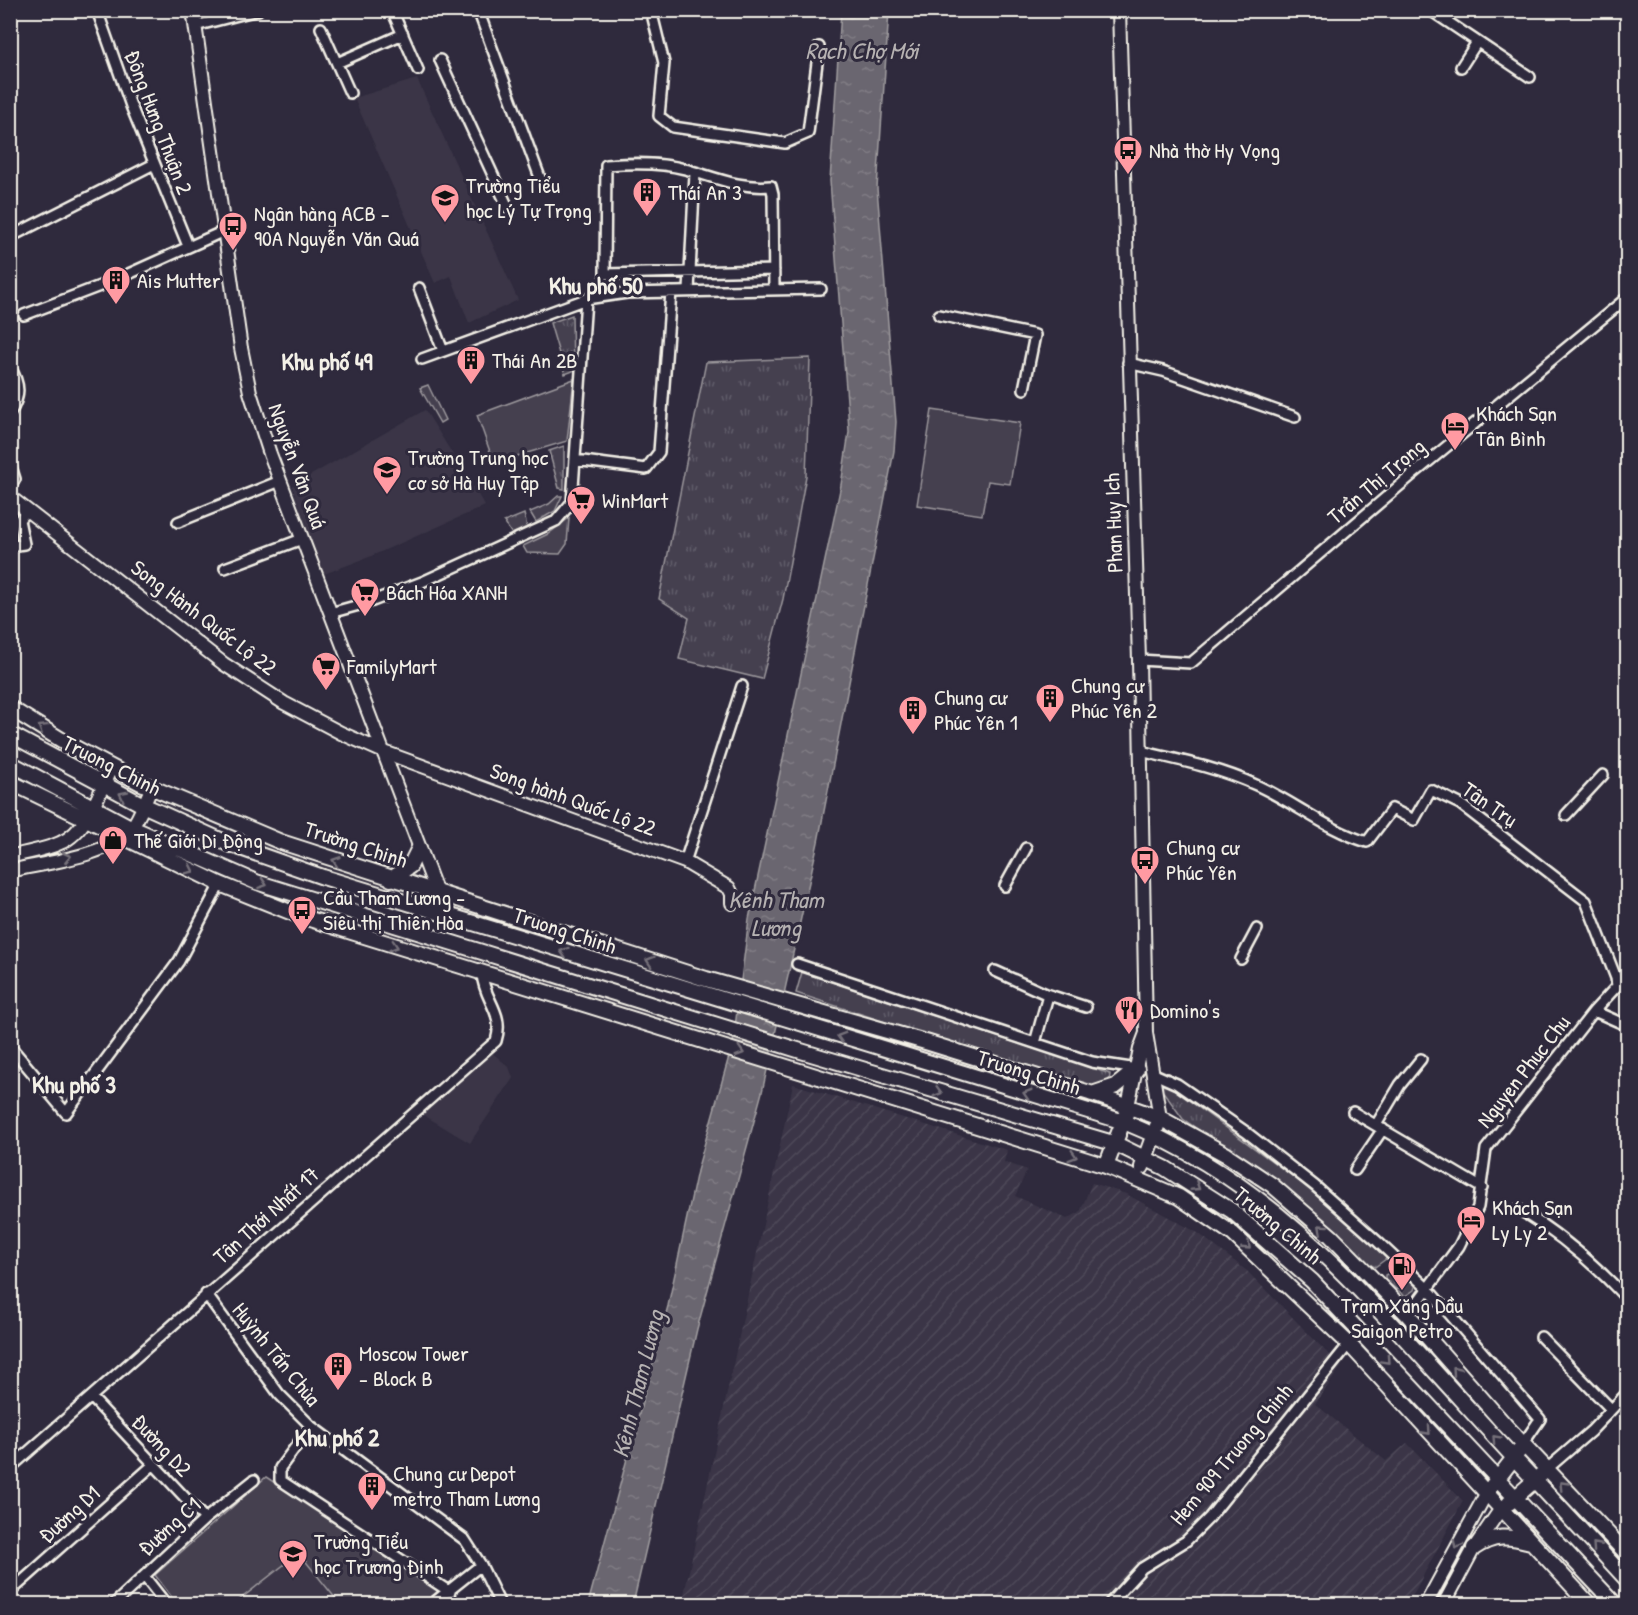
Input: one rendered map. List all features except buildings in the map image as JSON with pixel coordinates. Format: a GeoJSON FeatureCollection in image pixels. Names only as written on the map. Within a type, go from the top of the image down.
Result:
{"type":"FeatureCollection","features":[{"type":"Feature","properties":{"kind":"main road","name":"Nguyễn Văn Quá"},"geometry":{"type":"LineString","coordinates":[[193,10],[224,231],[250,392],[280,481],[445,914]]}},
{"type":"Feature","properties":{"kind":"main road","name":"Phan Huy Ich"},"geometry":{"type":"LineString","coordinates":[[1119,10],[1128,363],[1139,660],[1146,1033]]}},
{"type":"Feature","properties":{"kind":"main road","name":"Song Hành Quốc Lộ 22"},"geometry":{"type":"LineString","coordinates":[[10,496],[224,664],[284,703],[341,734],[384,752]]}},
{"type":"Feature","properties":{"kind":"main road","name":"Trường Chinh"},"geometry":{"type":"LineString","coordinates":[[10,708],[111,767],[281,842],[706,979],[929,1042],[1093,1094],[1160,1118],[1227,1155],[1272,1185],[1331,1236],[1408,1315],[1523,1444],[1621,1542],[1628,1555]]}},
{"type":"Feature","properties":{"kind":"main road","name":"Truong Chinh"},"geometry":{"type":"LineString","coordinates":[[10,734],[103,786],[143,805],[230,844],[323,877],[810,1028],[1124,1122]]}},
{"type":"Feature","properties":{"kind":"main road","name":"Song hành Quốc Lộ 22"},"geometry":{"type":"LineString","coordinates":[[384,752],[685,862],[729,888],[732,903]]}},
{"type":"Feature","properties":{"kind":"main road","name":"Truong Chinh"},"geometry":{"type":"LineString","coordinates":[[10,763],[88,814]]}},
{"type":"Feature","properties":{"kind":"main road"},"geometry":{"type":"LineString","coordinates":[[10,857],[61,843],[70,837],[88,814],[111,767]]}},
{"type":"Feature","properties":{"kind":"main road"},"geometry":{"type":"LineString","coordinates":[[10,782],[88,814],[220,884],[300,916],[482,974]]}},
{"type":"Feature","properties":{"kind":"main road"},"geometry":{"type":"LineString","coordinates":[[10,871],[93,851],[127,833],[152,787]]}},
{"type":"Feature","properties":{"kind":"main road","name":"Truong Chinh"},"geometry":{"type":"LineString","coordinates":[[127,833],[323,904],[801,1051]]}},
{"type":"Feature","properties":{"kind":"main road"},"geometry":{"type":"LineString","coordinates":[[391,879],[410,866],[419,848]]}},
{"type":"Feature","properties":{"kind":"main road"},"geometry":{"type":"LineString","coordinates":[[220,884],[227,870]]}},
{"type":"Feature","properties":{"kind":"main road","name":"Trường Chinh"},"geometry":{"type":"LineString","coordinates":[[482,974],[909,1103],[1106,1166],[1137,1177],[1179,1197],[1233,1233],[1349,1344],[1589,1605]]}},
{"type":"Feature","properties":{"kind":"main road"},"geometry":{"type":"LineString","coordinates":[[1106,1166],[1124,1122],[1140,1049],[1146,1033]]}},
{"type":"Feature","properties":{"kind":"main road"},"geometry":{"type":"LineString","coordinates":[[1137,1177],[1160,1118],[1146,1033]]}},
{"type":"Feature","properties":{"kind":"main road"},"geometry":{"type":"LineString","coordinates":[[923,1062],[929,1042]]}},
{"type":"Feature","properties":{"kind":"main road","name":"Trường Chinh"},"geometry":{"type":"LineString","coordinates":[[801,1051],[1116,1144],[1145,1158],[1222,1204],[1278,1249],[1361,1332],[1615,1605]]}},
{"type":"Feature","properties":{"kind":"main road"},"geometry":{"type":"LineString","coordinates":[[1053,1101],[1093,1094],[1116,1086],[1137,1069]]}},
{"type":"Feature","properties":{"kind":"main road"},"geometry":{"type":"LineString","coordinates":[[909,1103],[915,1085]]}},
{"type":"Feature","properties":{"kind":"main road","name":"Trường Chinh"},"geometry":{"type":"LineString","coordinates":[[1124,1122],[1188,1151],[1231,1178],[1322,1252],[1628,1581]]}},
{"type":"Feature","properties":{"kind":"main road"},"geometry":{"type":"LineString","coordinates":[[1426,1605],[1486,1494],[1523,1444]]}},
{"type":"Feature","properties":{"kind":"main road"},"geometry":{"type":"LineString","coordinates":[[1444,1605],[1474,1548],[1500,1510],[1547,1469]]}},
{"type":"Feature","properties":{"kind":"main road"},"geometry":{"type":"LineString","coordinates":[[1474,1548],[1487,1539],[1498,1536],[1529,1541],[1569,1555]]}},
{"type":"Feature","properties":{"kind":"street","name":"Đông Hưng Thuận 2"},"geometry":{"type":"LineString","coordinates":[[97,10],[154,164],[188,246]]}},
{"type":"Feature","properties":{"kind":"street"},"geometry":{"type":"LineString","coordinates":[[195,26],[258,10]]}},
{"type":"Feature","properties":{"kind":"street"},"geometry":{"type":"LineString","coordinates":[[392,10],[418,70]]}},
{"type":"Feature","properties":{"kind":"street"},"geometry":{"type":"LineString","coordinates":[[478,10],[542,183]]}},
{"type":"Feature","properties":{"kind":"street"},"geometry":{"type":"LineString","coordinates":[[651,10],[664,63],[659,116],[673,127],[784,143],[808,134],[819,47]]}},
{"type":"Feature","properties":{"kind":"street"},"geometry":{"type":"LineString","coordinates":[[1430,10],[1530,77]]}},
{"type":"Feature","properties":{"kind":"street"},"geometry":{"type":"LineString","coordinates":[[321,28],[350,93]]}},
{"type":"Feature","properties":{"kind":"street"},"geometry":{"type":"LineString","coordinates":[[337,63],[403,34]]}},
{"type":"Feature","properties":{"kind":"street"},"geometry":{"type":"LineString","coordinates":[[1461,66],[1477,42]]}},
{"type":"Feature","properties":{"kind":"street"},"geometry":{"type":"LineString","coordinates":[[440,60],[510,212]]}},
{"type":"Feature","properties":{"kind":"street"},"geometry":{"type":"LineString","coordinates":[[774,270],[605,274],[606,165],[638,162],[683,168],[743,185],[771,186],[774,270],[774,289]]}},
{"type":"Feature","properties":{"kind":"street"},"geometry":{"type":"LineString","coordinates":[[10,237],[154,164]]}},
{"type":"Feature","properties":{"kind":"street"},"geometry":{"type":"LineString","coordinates":[[689,291],[695,173]]}},
{"type":"Feature","properties":{"kind":"street"},"geometry":{"type":"LineString","coordinates":[[24,315],[113,281],[224,231]]}},
{"type":"Feature","properties":{"kind":"street"},"geometry":{"type":"LineString","coordinates":[[419,288],[442,351]]}},
{"type":"Feature","properties":{"kind":"street"},"geometry":{"type":"LineString","coordinates":[[422,359],[586,299],[627,293],[821,290]]}},
{"type":"Feature","properties":{"kind":"street"},"geometry":{"type":"LineString","coordinates":[[575,460],[646,469],[659,452],[671,292]]}},
{"type":"Feature","properties":{"kind":"street","name":"Trần Thị Trọng"},"geometry":{"type":"LineString","coordinates":[[1139,660],[1191,663],[1411,476],[1628,297]]}},
{"type":"Feature","properties":{"kind":"street"},"geometry":{"type":"LineString","coordinates":[[330,613],[370,602],[422,582],[556,521],[572,502],[586,299]]}},
{"type":"Feature","properties":{"kind":"street"},"geometry":{"type":"LineString","coordinates":[[939,315],[1035,335],[1024,388]]}},
{"type":"Feature","properties":{"kind":"street"},"geometry":{"type":"LineString","coordinates":[[1128,363],[1163,370],[1295,417]]}},
{"type":"Feature","properties":{"kind":"street"},"geometry":{"type":"LineString","coordinates":[[10,367],[19,388],[19,396],[10,413]]}},
{"type":"Feature","properties":{"kind":"street"},"geometry":{"type":"LineString","coordinates":[[10,463],[15,479],[10,487]]}},
{"type":"Feature","properties":{"kind":"street"},"geometry":{"type":"LineString","coordinates":[[178,522],[280,481]]}},
{"type":"Feature","properties":{"kind":"street"},"geometry":{"type":"LineString","coordinates":[[10,546],[24,544],[19,520],[27,510]]}},
{"type":"Feature","properties":{"kind":"street"},"geometry":{"type":"LineString","coordinates":[[225,568],[302,539]]}},
{"type":"Feature","properties":{"kind":"street"},"geometry":{"type":"LineString","coordinates":[[685,862],[742,686]]}},
{"type":"Feature","properties":{"kind":"street","name":"Tân Trụ"},"geometry":{"type":"LineString","coordinates":[[1140,752],[1207,767],[1256,785],[1321,821],[1367,842],[1392,809],[1414,820],[1431,790],[1460,804],[1586,901],[1616,978],[1617,986],[1594,1011]]}},
{"type":"Feature","properties":{"kind":"street"},"geometry":{"type":"LineString","coordinates":[[1566,815],[1603,775]]}},
{"type":"Feature","properties":{"kind":"street"},"geometry":{"type":"LineString","coordinates":[[1005,886],[1026,848]]}},
{"type":"Feature","properties":{"kind":"street"},"geometry":{"type":"LineString","coordinates":[[10,1046],[66,1113],[179,961],[220,884]]}},
{"type":"Feature","properties":{"kind":"street"},"geometry":{"type":"LineString","coordinates":[[1241,959],[1257,929]]}},
{"type":"Feature","properties":{"kind":"street"},"geometry":{"type":"LineString","coordinates":[[797,964],[1092,1062],[1137,1069]]}},
{"type":"Feature","properties":{"kind":"street"},"geometry":{"type":"LineString","coordinates":[[995,971],[1046,994],[1086,1007]]}},
{"type":"Feature","properties":{"kind":"street","name":"Tân Thới Nhất 17"},"geometry":{"type":"LineString","coordinates":[[10,1468],[496,1041],[500,1028],[498,1016],[483,986],[482,974]]}},
{"type":"Feature","properties":{"kind":"street"},"geometry":{"type":"LineString","coordinates":[[1035,1043],[1047,999],[1046,994]]}},
{"type":"Feature","properties":{"kind":"street","name":"Nguyen Phuc Chu"},"geometry":{"type":"LineString","coordinates":[[1408,1315],[1460,1246],[1478,1207],[1486,1149],[1594,1011],[1628,1026]]}},
{"type":"Feature","properties":{"kind":"street"},"geometry":{"type":"LineString","coordinates":[[1355,1170],[1380,1127],[1400,1085],[1421,1059]]}},
{"type":"Feature","properties":{"kind":"street"},"geometry":{"type":"LineString","coordinates":[[1152,1072],[1177,1084],[1246,1132],[1315,1186],[1428,1289],[1540,1419],[1523,1444]]}},
{"type":"Feature","properties":{"kind":"street"},"geometry":{"type":"LineString","coordinates":[[1353,1112],[1482,1188]]}},
{"type":"Feature","properties":{"kind":"street"},"geometry":{"type":"LineString","coordinates":[[1518,1209],[1544,1224],[1595,1264],[1628,1300]]}},
{"type":"Feature","properties":{"kind":"street","name":"Huỳnh Tấn Chùa"},"geometry":{"type":"LineString","coordinates":[[206,1294],[279,1394],[310,1426],[465,1540],[481,1565],[500,1605]]}},
{"type":"Feature","properties":{"kind":"street"},"geometry":{"type":"LineString","coordinates":[[1541,1337],[1610,1408]]}},
{"type":"Feature","properties":{"kind":"street","name":"Hem 909 Truong Chinh"},"geometry":{"type":"LineString","coordinates":[[1109,1605],[1142,1568],[1186,1541],[1209,1518],[1349,1344]]}},
{"type":"Feature","properties":{"kind":"street"},"geometry":{"type":"LineString","coordinates":[[1547,1469],[1591,1431],[1610,1408],[1628,1392]]}},
{"type":"Feature","properties":{"kind":"street","name":"Đường D2"},"geometry":{"type":"LineString","coordinates":[[91,1397],[205,1519]]}},
{"type":"Feature","properties":{"kind":"street"},"geometry":{"type":"LineString","coordinates":[[310,1426],[280,1468],[280,1480],[446,1598]]}},
{"type":"Feature","properties":{"kind":"street","name":"Đường D1"},"geometry":{"type":"LineString","coordinates":[[10,1592],[153,1465]]}},
{"type":"Feature","properties":{"kind":"street","name":"Đường C1"},"geometry":{"type":"LineString","coordinates":[[114,1605],[205,1519],[254,1480]]}},
{"type":"Feature","properties":{"kind":"street"},"geometry":{"type":"LineString","coordinates":[[432,1605],[446,1598],[481,1565]]}},
{"type":"Feature","properties":{"kind":"street"},"geometry":{"type":"LineString","coordinates":[[144,1576],[166,1605]]}},
{"type":"Feature","properties":{"kind":"shaded area","name":"Trường Tiểu học Lý Tự Trọng"},"geometry":{"type":"Polygon","coordinates":[[[417,79],[518,300],[469,323],[451,276],[435,283],[354,98],[417,79]]]}},
{"type":"Feature","properties":{"kind":"shaded area","name":"Trường Trung học cơ sở Hà Huy Tập"},"geometry":{"type":"Polygon","coordinates":[[[425,410],[485,506],[369,557],[324,574],[292,486],[425,410]]]}},
{"type":"Feature","properties":{"kind":"shaded area"},"geometry":{"type":"Polygon","coordinates":[[[489,1050],[509,1067],[513,1078],[470,1143],[417,1111],[489,1050]]]}},
{"type":"Feature","properties":{"kind":"shaded area"},"geometry":{"type":"Polygon","coordinates":[[[793,1084],[1007,1150],[1004,1162],[1027,1170],[1015,1196],[1067,1219],[1080,1212],[1092,1183],[1126,1194],[1198,1233],[1247,1271],[1341,1367],[1315,1404],[1386,1461],[1407,1443],[1463,1501],[1408,1604],[682,1604],[793,1084]]]}},
{"type":"Feature","properties":{"kind":"shaded area","name":"Trường Tiểu học Trương Định"},"geometry":{"type":"Polygon","coordinates":[[[300,1553],[340,1604],[234,1604],[300,1553]]]}},
{"type":"Feature","properties":{"kind":"green space"},"geometry":{"type":"Polygon","coordinates":[[[572,315],[573,371],[565,374],[550,323],[572,315]]]}},
{"type":"Feature","properties":{"kind":"green space"},"geometry":{"type":"Polygon","coordinates":[[[810,358],[806,476],[783,599],[762,679],[679,659],[689,618],[659,599],[706,362],[810,358]]]}},
{"type":"Feature","properties":{"kind":"green space"},"geometry":{"type":"Polygon","coordinates":[[[574,379],[567,441],[494,463],[477,415],[574,379]]]}},
{"type":"Feature","properties":{"kind":"green space"},"geometry":{"type":"Polygon","coordinates":[[[428,385],[445,420],[440,423],[420,388],[428,385]]]}},
{"type":"Feature","properties":{"kind":"green space"},"geometry":{"type":"Polygon","coordinates":[[[932,410],[1020,423],[1010,484],[988,481],[982,515],[917,505],[932,410]]]}},
{"type":"Feature","properties":{"kind":"green space"},"geometry":{"type":"Polygon","coordinates":[[[564,446],[564,489],[559,488],[549,451],[564,446]]]}},
{"type":"Feature","properties":{"kind":"green space"},"geometry":{"type":"Polygon","coordinates":[[[558,496],[562,496],[555,511],[536,522],[530,512],[549,504],[558,496]]]}},
{"type":"Feature","properties":{"kind":"green space"},"geometry":{"type":"Polygon","coordinates":[[[524,514],[527,527],[512,534],[504,522],[524,514]]]}},
{"type":"Feature","properties":{"kind":"green space"},"geometry":{"type":"Polygon","coordinates":[[[569,518],[567,544],[560,554],[527,553],[523,546],[548,534],[569,518]]]}},
{"type":"Feature","properties":{"kind":"green space"},"geometry":{"type":"Polygon","coordinates":[[[802,972],[1110,1074],[1109,1082],[1093,1089],[796,993],[802,972]]]}},
{"type":"Feature","properties":{"kind":"green space"},"geometry":{"type":"Polygon","coordinates":[[[1161,1080],[1295,1178],[1385,1252],[1386,1259],[1375,1267],[1366,1263],[1277,1184],[1183,1119],[1162,1090],[1161,1080]]]}},
{"type":"Feature","properties":{"kind":"green space"},"geometry":{"type":"Polygon","coordinates":[[[1398,1269],[1416,1284],[1414,1290],[1405,1296],[1385,1280],[1385,1275],[1398,1269]]]}},
{"type":"Feature","properties":{"kind":"green space"},"geometry":{"type":"Polygon","coordinates":[[[266,1477],[443,1593],[425,1604],[340,1604],[299,1553],[234,1604],[177,1604],[155,1575],[266,1477]]]}},
{"type":"Feature","properties":{"kind":"water","name":"Kênh Tham Lương"},"geometry":{"type":"Polygon","coordinates":[[[841,11],[889,11],[877,188],[896,422],[894,451],[818,842],[762,1092],[697,1329],[633,1604],[588,1604],[668,1306],[697,1171],[733,1042],[749,919],[841,485],[849,432],[830,181],[841,11]]]}},
{"type":"Feature","properties":{"kind":"place","name":"Nhà thờ Hy Vọng"},"geometry":{"type":"Point","coordinates":[1128,176]}},
{"type":"Feature","properties":{"kind":"place","name":"Thái An 3"},"geometry":{"type":"Point","coordinates":[647,218]}},
{"type":"Feature","properties":{"kind":"place","name":"Trường Tiểu học Lý Tự Trọng"},"geometry":{"type":"Point","coordinates":[445,224]}},
{"type":"Feature","properties":{"kind":"place","name":"Ngân hàng ACB - 90A Nguyễn Văn Quá"},"geometry":{"type":"Point","coordinates":[233,252]}},
{"type":"Feature","properties":{"kind":"place","name":"Ais Mutter"},"geometry":{"type":"Point","coordinates":[116,306]}},
{"type":"Feature","properties":{"kind":"place","name":"Thái An 2B"},"geometry":{"type":"Point","coordinates":[471,386]}},
{"type":"Feature","properties":{"kind":"place","name":"Khách Sạn Tân Bình"},"geometry":{"type":"Point","coordinates":[1455,452]}},
{"type":"Feature","properties":{"kind":"place","name":"Trường Trung học cơ sở Hà Huy Tập"},"geometry":{"type":"Point","coordinates":[387,496]}},
{"type":"Feature","properties":{"kind":"place","name":"WinMart"},"geometry":{"type":"Point","coordinates":[581,526]}},
{"type":"Feature","properties":{"kind":"place","name":"Bách Hóa XANH"},"geometry":{"type":"Point","coordinates":[365,618]}},
{"type":"Feature","properties":{"kind":"place","name":"FamilyMart"},"geometry":{"type":"Point","coordinates":[326,692]}},
{"type":"Feature","properties":{"kind":"place","name":"Chung cư Phúc Yên 2"},"geometry":{"type":"Point","coordinates":[1050,724]}},
{"type":"Feature","properties":{"kind":"place","name":"Chung cư Phúc Yên 1"},"geometry":{"type":"Point","coordinates":[913,736]}},
{"type":"Feature","properties":{"kind":"place","name":"Thế Giới Di Động"},"geometry":{"type":"Point","coordinates":[113,866]}},
{"type":"Feature","properties":{"kind":"place","name":"Chung cư Phúc Yên"},"geometry":{"type":"Point","coordinates":[1145,886]}},
{"type":"Feature","properties":{"kind":"place","name":"Cầu Tham Lương - Siêu thị Thiên Hòa"},"geometry":{"type":"Point","coordinates":[302,936]}},
{"type":"Feature","properties":{"kind":"place","name":"Domino's"},"geometry":{"type":"Point","coordinates":[1129,1036]}},
{"type":"Feature","properties":{"kind":"place","name":"Khách Sạn Ly Ly 2"},"geometry":{"type":"Point","coordinates":[1471,1246]}},
{"type":"Feature","properties":{"kind":"place","name":"Trạm Xăng Dầu Saigon Petro"},"geometry":{"type":"Point","coordinates":[1402,1292]}},
{"type":"Feature","properties":{"kind":"place","name":"Moscow Tower - Block B"},"geometry":{"type":"Point","coordinates":[338,1392]}},
{"type":"Feature","properties":{"kind":"place","name":"Chung cư Depot metro Tham Lương"},"geometry":{"type":"Point","coordinates":[372,1512]}},
{"type":"Feature","properties":{"kind":"place","name":"Trường Tiểu học Trương Định"},"geometry":{"type":"Point","coordinates":[293,1580]}},
{"type":"Feature","properties":{"kind":"district","name":"Khu phố 50"},"geometry":{"type":"Point","coordinates":[596,285]}},
{"type":"Feature","properties":{"kind":"district","name":"Khu phố 49"},"geometry":{"type":"Point","coordinates":[327,361]}},
{"type":"Feature","properties":{"kind":"district","name":"Khu phố 3"},"geometry":{"type":"Point","coordinates":[74,1084]}},
{"type":"Feature","properties":{"kind":"district","name":"Khu phố 2"},"geometry":{"type":"Point","coordinates":[337,1437]}},
{"type":"Feature","properties":{"kind":"water label","name":"Rạch Chợ Mới"},"geometry":{"type":"Point","coordinates":[862,50]}}]}
